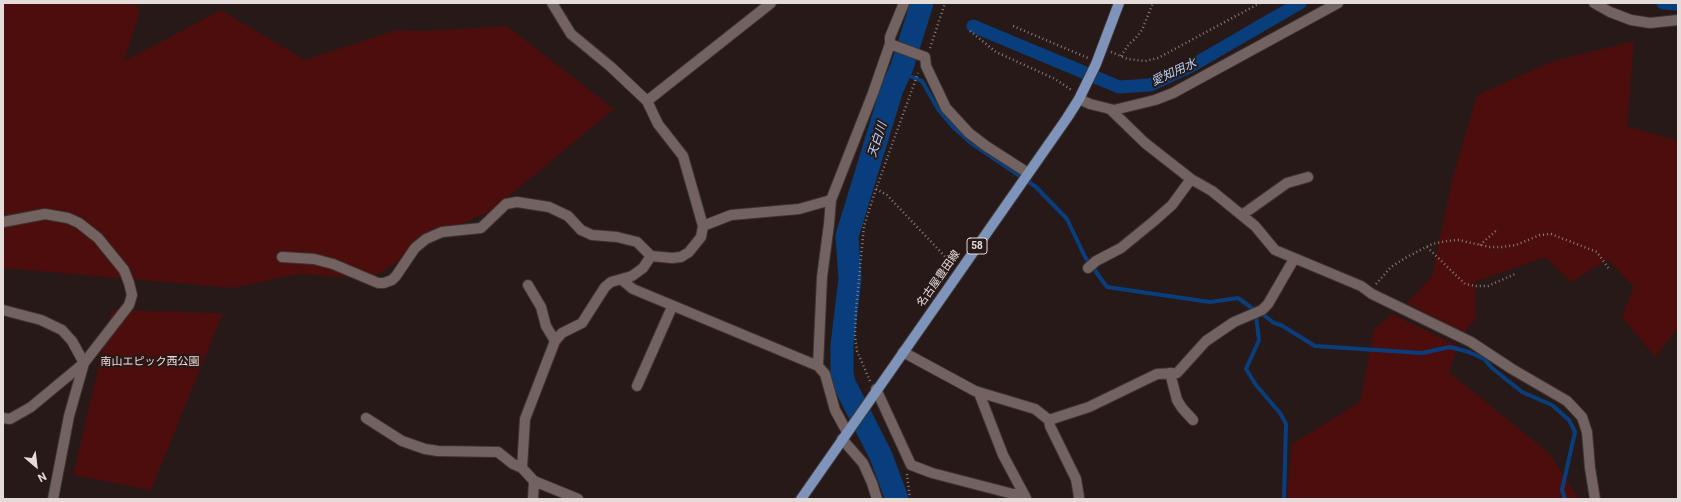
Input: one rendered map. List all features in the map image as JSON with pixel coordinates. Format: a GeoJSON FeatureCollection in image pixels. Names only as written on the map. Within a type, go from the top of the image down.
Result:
{"type":"FeatureCollection","features":[{"type":"Feature","properties":{"kind":"main road","name":"名古屋豊田線"},"geometry":{"type":"LineString","coordinates":[[801,499],[1081,95],[1120,3]]}},
{"type":"Feature","properties":{"kind":"street"},"geometry":{"type":"LineString","coordinates":[[282,257],[314,259],[333,264],[378,283],[384,283],[392,280],[396,276],[415,248],[426,239],[442,232],[482,228],[506,204],[517,202],[549,207],[568,216],[581,230],[592,235],[617,237],[637,242],[651,256],[672,258],[681,257],[689,252],[701,237],[703,226],[683,156],[658,124],[647,101],[612,67],[571,34],[552,3]]}},
{"type":"Feature","properties":{"kind":"street"},"geometry":{"type":"LineString","coordinates":[[647,101],[771,3]]}},
{"type":"Feature","properties":{"kind":"street"},"geometry":{"type":"LineString","coordinates":[[818,366],[822,277],[831,200],[873,93],[890,44],[890,37],[904,3]]}},
{"type":"Feature","properties":{"kind":"street"},"geometry":{"type":"LineString","coordinates":[[1081,95],[1090,104],[1114,110],[1155,100],[1173,93],[1338,3]]}},
{"type":"Feature","properties":{"kind":"street"},"geometry":{"type":"LineString","coordinates":[[1594,3],[1610,12],[1631,20],[1650,23],[1678,20]]}},
{"type":"Feature","properties":{"kind":"street"},"geometry":{"type":"LineString","coordinates":[[890,44],[925,61],[946,108],[955,118],[969,133],[986,146],[1028,173]]}},
{"type":"Feature","properties":{"kind":"street"},"geometry":{"type":"LineString","coordinates":[[1114,110],[1111,110],[1145,143],[1191,179],[1212,191],[1255,226],[1275,250],[1361,286],[1372,294],[1471,342],[1512,369],[1567,401],[1582,417],[1587,432],[1590,468],[1595,499]]}},
{"type":"Feature","properties":{"kind":"street"},"geometry":{"type":"LineString","coordinates":[[1242,215],[1287,183],[1308,177]]}},
{"type":"Feature","properties":{"kind":"street"},"geometry":{"type":"LineString","coordinates":[[1088,268],[1096,261],[1121,248],[1154,221],[1172,205],[1191,179]]}},
{"type":"Feature","properties":{"kind":"street"},"geometry":{"type":"LineString","coordinates":[[703,226],[731,215],[799,209],[831,200]]}},
{"type":"Feature","properties":{"kind":"street"},"geometry":{"type":"LineString","coordinates":[[3,222],[45,214],[68,218],[79,223],[98,238],[124,270],[132,295],[129,306],[84,363],[31,407],[10,419],[3,418]]}},
{"type":"Feature","properties":{"kind":"street"},"geometry":{"type":"LineString","coordinates":[[522,468],[525,419],[555,340],[562,333],[582,323],[605,287],[611,282],[632,276],[642,268],[651,256]]}},
{"type":"Feature","properties":{"kind":"street"},"geometry":{"type":"LineString","coordinates":[[1049,420],[1089,407],[1157,374],[1177,373],[1206,341],[1234,322],[1257,312],[1268,304],[1294,259]]}},
{"type":"Feature","properties":{"kind":"street"},"geometry":{"type":"LineString","coordinates":[[622,280],[633,289],[672,307],[818,366],[825,374],[835,410],[863,463],[877,499]]}},
{"type":"Feature","properties":{"kind":"street"},"geometry":{"type":"LineString","coordinates":[[528,284],[541,307],[546,326],[555,340]]}},
{"type":"Feature","properties":{"kind":"street"},"geometry":{"type":"LineString","coordinates":[[637,386],[672,307]]}},
{"type":"Feature","properties":{"kind":"street"},"geometry":{"type":"LineString","coordinates":[[3,310],[41,320],[62,330],[72,341],[84,363],[69,416],[53,499]]}},
{"type":"Feature","properties":{"kind":"street"},"geometry":{"type":"LineString","coordinates":[[903,352],[978,393],[1035,409],[1049,420],[1050,426],[1076,479],[1079,497]]}},
{"type":"Feature","properties":{"kind":"street"},"geometry":{"type":"LineString","coordinates":[[1170,374],[1177,400],[1193,420]]}},
{"type":"Feature","properties":{"kind":"street"},"geometry":{"type":"LineString","coordinates":[[876,389],[909,462],[914,467],[1025,497]]}},
{"type":"Feature","properties":{"kind":"street"},"geometry":{"type":"LineString","coordinates":[[978,393],[1003,455],[1025,497]]}},
{"type":"Feature","properties":{"kind":"street"},"geometry":{"type":"LineString","coordinates":[[366,418],[402,441],[415,446],[438,451],[498,452],[513,464],[522,468],[534,482],[578,499]]}},
{"type":"Feature","properties":{"kind":"street"},"geometry":{"type":"LineString","coordinates":[[533,499],[534,482]]}},
{"type":"Feature","properties":{"kind":"path"},"geometry":{"type":"LineString","coordinates":[[876,389],[868,378],[856,351],[855,336],[858,288],[864,226],[876,189],[918,74],[930,48],[945,3]]}},
{"type":"Feature","properties":{"kind":"path"},"geometry":{"type":"LineString","coordinates":[[1121,56],[1129,44],[1142,30],[1152,3]]}},
{"type":"Feature","properties":{"kind":"path"},"geometry":{"type":"LineString","coordinates":[[1102,48],[1128,59],[1145,61],[1158,58],[1260,3]]}},
{"type":"Feature","properties":{"kind":"path"},"geometry":{"type":"LineString","coordinates":[[1013,26],[1096,62]]}},
{"type":"Feature","properties":{"kind":"path"},"geometry":{"type":"LineString","coordinates":[[970,31],[996,52],[1055,79],[1067,88],[1081,95]]}},
{"type":"Feature","properties":{"kind":"path"},"geometry":{"type":"LineString","coordinates":[[876,189],[887,194],[959,272]]}},
{"type":"Feature","properties":{"kind":"path"},"geometry":{"type":"LineString","coordinates":[[1480,245],[1498,229]]}},
{"type":"Feature","properties":{"kind":"path"},"geometry":{"type":"LineString","coordinates":[[1372,294],[1378,281],[1391,267],[1427,247],[1447,241],[1458,240],[1490,247],[1502,247],[1516,245],[1540,235],[1552,234],[1597,252],[1609,268]]}},
{"type":"Feature","properties":{"kind":"path"},"geometry":{"type":"LineString","coordinates":[[1427,247],[1465,284],[1488,286],[1515,274]]}},
{"type":"Feature","properties":{"kind":"path"},"geometry":{"type":"LineString","coordinates":[[909,462],[907,473],[910,499]]}},
{"type":"Feature","properties":{"kind":"green space"},"geometry":{"type":"Polygon","coordinates":[[[6,3],[134,3],[140,11],[124,61],[221,10],[305,60],[396,30],[422,31],[507,26],[614,109],[491,211],[451,228],[370,279],[297,274],[234,288],[3,268],[3,5],[6,3]]]}},
{"type":"Feature","properties":{"kind":"green space"},"geometry":{"type":"Polygon","coordinates":[[[1634,41],[1627,126],[1678,141],[1678,328],[1655,357],[1622,317],[1634,287],[1608,260],[1571,282],[1545,257],[1475,282],[1476,319],[1463,332],[1407,303],[1432,276],[1452,180],[1477,95],[1553,61],[1634,41]]]}},
{"type":"Feature","properties":{"kind":"green space","name":"南山エピック西公園"},"geometry":{"type":"Polygon","coordinates":[[[112,310],[223,313],[151,490],[73,475],[112,310]]]}},
{"type":"Feature","properties":{"kind":"green space"},"geometry":{"type":"Polygon","coordinates":[[[1392,314],[1458,346],[1449,372],[1550,454],[1579,499],[1287,499],[1292,444],[1360,402],[1374,329],[1392,314]]]}},
{"type":"Feature","properties":{"kind":"waterway","name":"天白川"},"geometry":{"type":"LineString","coordinates":[[897,499],[881,456],[844,383],[842,373],[842,345],[850,279],[847,236],[892,89],[902,67],[922,3]]}},
{"type":"Feature","properties":{"kind":"waterway","name":"愛知用水"},"geometry":{"type":"LineString","coordinates":[[973,26],[1119,87],[1150,85],[1193,65],[1300,3]]}},
{"type":"Feature","properties":{"kind":"waterway","name":"愛知用水"},"geometry":{"type":"LineString","coordinates":[[1663,3],[1678,4]]}},
{"type":"Feature","properties":{"kind":"waterway"},"geometry":{"type":"LineString","coordinates":[[900,72],[922,81],[938,109],[953,127],[971,143],[1036,187],[1067,219],[1085,257],[1107,287],[1210,302],[1238,298],[1252,308],[1256,316],[1259,340],[1246,369],[1256,385],[1280,413],[1286,424],[1284,499]]}},
{"type":"Feature","properties":{"kind":"waterway"},"geometry":{"type":"LineString","coordinates":[[1260,312],[1274,323],[1281,325],[1315,346],[1422,353],[1450,347],[1469,352],[1484,359],[1492,368],[1522,392],[1552,405],[1569,420],[1575,432],[1562,490],[1565,499]]}}]}
